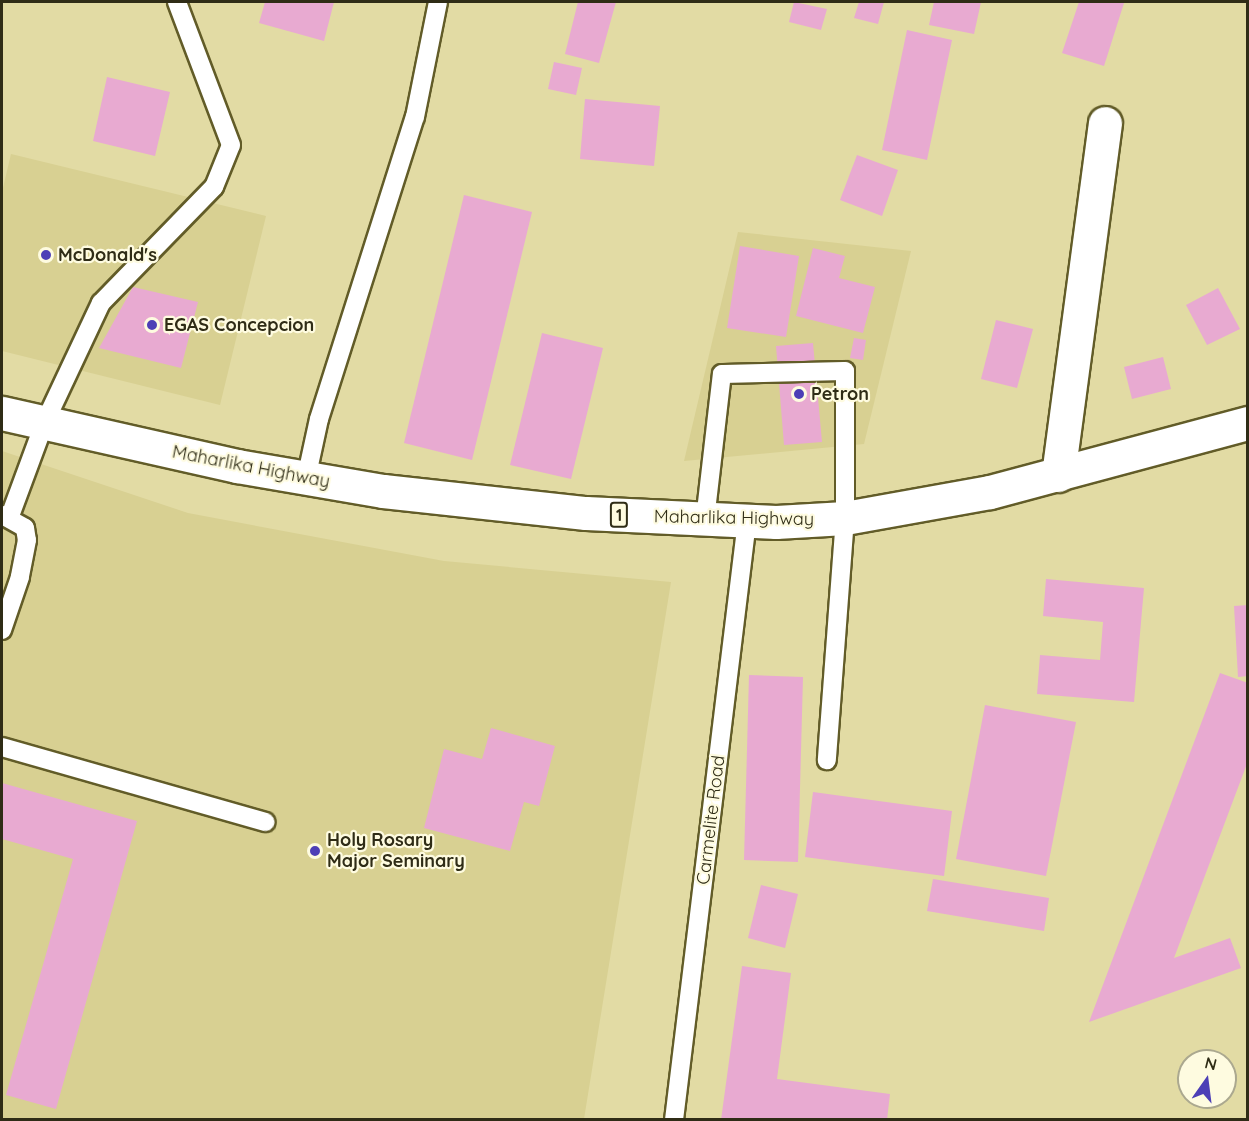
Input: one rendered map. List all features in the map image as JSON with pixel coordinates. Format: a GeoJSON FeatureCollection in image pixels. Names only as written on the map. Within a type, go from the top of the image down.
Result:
{"type":"FeatureCollection","features":[{"type":"Feature","properties":{"kind":"main road"},"geometry":{"type":"LineString","coordinates":[[1058,475],[1106,123]]}},
{"type":"Feature","properties":{"kind":"main road","name":"Maharlika Highway"},"geometry":{"type":"LineString","coordinates":[[2,412],[44,424],[306,479],[586,513],[747,521],[845,518],[1058,475],[1248,423]]}},
{"type":"Feature","properties":{"kind":"lane"},"geometry":{"type":"LineString","coordinates":[[2,630],[20,577],[27,540],[25,528],[6,515],[44,424],[101,303],[214,187],[231,145],[177,2]]}},
{"type":"Feature","properties":{"kind":"lane"},"geometry":{"type":"LineString","coordinates":[[306,479],[319,419],[415,117],[438,2]]}},
{"type":"Feature","properties":{"kind":"lane"},"geometry":{"type":"LineString","coordinates":[[705,520],[722,374],[845,371],[845,518],[826,760]]}},
{"type":"Feature","properties":{"kind":"lane","name":"Carmelite Road"},"geometry":{"type":"LineString","coordinates":[[674,1119],[747,521]]}},
{"type":"Feature","properties":{"kind":"lane"},"geometry":{"type":"LineString","coordinates":[[2,747],[266,822]]}},
{"type":"Feature","properties":{"kind":"shaded area","name":"McDonald's"},"geometry":{"type":"Polygon","coordinates":[[[11,154],[266,216],[220,405],[2,351],[2,192],[11,154]]]}},
{"type":"Feature","properties":{"kind":"shaded area"},"geometry":{"type":"Polygon","coordinates":[[[738,232],[911,251],[864,444],[684,461],[738,232]]]}},
{"type":"Feature","properties":{"kind":"shaded area","name":"Holy Rosary Major Seminary"},"geometry":{"type":"Polygon","coordinates":[[[2,451],[188,513],[444,561],[671,582],[584,1119],[2,1120],[2,451]]]}},
{"type":"Feature","properties":{"kind":"building"},"geometry":{"type":"Polygon","coordinates":[[[265,2],[334,2],[324,41],[259,23],[265,2]]]}},
{"type":"Feature","properties":{"kind":"building"},"geometry":{"type":"Polygon","coordinates":[[[578,2],[616,2],[599,63],[565,54],[578,2]]]}},
{"type":"Feature","properties":{"kind":"building"},"geometry":{"type":"Polygon","coordinates":[[[794,2],[827,9],[821,30],[789,22],[794,2]]]}},
{"type":"Feature","properties":{"kind":"building"},"geometry":{"type":"Polygon","coordinates":[[[859,2],[884,2],[878,24],[854,18],[859,2]]]}},
{"type":"Feature","properties":{"kind":"building"},"geometry":{"type":"Polygon","coordinates":[[[934,2],[981,2],[974,34],[929,25],[934,2]]]}},
{"type":"Feature","properties":{"kind":"building"},"geometry":{"type":"Polygon","coordinates":[[[1079,2],[1124,3],[1104,66],[1062,53],[1079,2]]]}},
{"type":"Feature","properties":{"kind":"building"},"geometry":{"type":"Polygon","coordinates":[[[907,30],[952,40],[927,160],[882,150],[907,30]]]}},
{"type":"Feature","properties":{"kind":"building"},"geometry":{"type":"Polygon","coordinates":[[[554,62],[582,68],[576,95],[548,89],[554,62]]]}},
{"type":"Feature","properties":{"kind":"building"},"geometry":{"type":"Polygon","coordinates":[[[107,77],[170,92],[155,156],[93,141],[107,77]]]}},
{"type":"Feature","properties":{"kind":"building"},"geometry":{"type":"Polygon","coordinates":[[[585,99],[660,106],[654,166],[580,159],[585,99]]]}},
{"type":"Feature","properties":{"kind":"building"},"geometry":{"type":"Polygon","coordinates":[[[857,155],[898,170],[882,216],[840,200],[857,155]]]}},
{"type":"Feature","properties":{"kind":"building"},"geometry":{"type":"Polygon","coordinates":[[[464,195],[532,212],[472,460],[404,443],[464,195]]]}},
{"type":"Feature","properties":{"kind":"building"},"geometry":{"type":"Polygon","coordinates":[[[740,246],[799,256],[786,337],[727,328],[740,246]]]}},
{"type":"Feature","properties":{"kind":"building"},"geometry":{"type":"Polygon","coordinates":[[[813,248],[845,256],[839,278],[875,287],[863,333],[796,316],[813,248]]]}},
{"type":"Feature","properties":{"kind":"building","name":"EGAS Concepcion"},"geometry":{"type":"Polygon","coordinates":[[[133,287],[198,302],[181,368],[99,348],[133,287]]]}},
{"type":"Feature","properties":{"kind":"building"},"geometry":{"type":"Polygon","coordinates":[[[1218,288],[1240,329],[1207,345],[1186,305],[1218,288]]]}},
{"type":"Feature","properties":{"kind":"building"},"geometry":{"type":"Polygon","coordinates":[[[996,320],[1033,329],[1017,388],[981,379],[996,320]]]}},
{"type":"Feature","properties":{"kind":"building"},"geometry":{"type":"Polygon","coordinates":[[[542,333],[603,348],[571,479],[510,465],[542,333]]]}},
{"type":"Feature","properties":{"kind":"building"},"geometry":{"type":"Polygon","coordinates":[[[854,338],[866,340],[863,360],[850,358],[854,338]]]}},
{"type":"Feature","properties":{"kind":"building","name":"Petron"},"geometry":{"type":"Polygon","coordinates":[[[813,343],[822,442],[784,445],[776,346],[813,343]]]}},
{"type":"Feature","properties":{"kind":"building"},"geometry":{"type":"Polygon","coordinates":[[[1163,357],[1171,389],[1132,399],[1124,367],[1163,357]]]}},
{"type":"Feature","properties":{"kind":"building"},"geometry":{"type":"Polygon","coordinates":[[[1046,579],[1144,588],[1134,702],[1037,694],[1040,655],[1100,660],[1103,622],[1043,616],[1046,579]]]}},
{"type":"Feature","properties":{"kind":"building"},"geometry":{"type":"Polygon","coordinates":[[[1248,605],[1248,676],[1238,677],[1234,606],[1248,605]]]}},
{"type":"Feature","properties":{"kind":"building"},"geometry":{"type":"Polygon","coordinates":[[[1220,673],[1248,683],[1248,761],[1174,958],[1230,938],[1241,968],[1089,1022],[1220,673]]]}},
{"type":"Feature","properties":{"kind":"building"},"geometry":{"type":"Polygon","coordinates":[[[749,675],[803,677],[798,862],[744,860],[749,675]]]}},
{"type":"Feature","properties":{"kind":"building"},"geometry":{"type":"Polygon","coordinates":[[[985,705],[1076,722],[1046,876],[956,859],[985,705]]]}},
{"type":"Feature","properties":{"kind":"building"},"geometry":{"type":"Polygon","coordinates":[[[491,728],[555,746],[539,806],[524,802],[510,851],[424,828],[444,749],[482,759],[491,728]]]}},
{"type":"Feature","properties":{"kind":"building"},"geometry":{"type":"Polygon","coordinates":[[[2,783],[137,821],[56,1109],[6,1095],[73,859],[2,839],[2,783]]]}},
{"type":"Feature","properties":{"kind":"building"},"geometry":{"type":"Polygon","coordinates":[[[813,792],[952,811],[944,876],[805,857],[813,792]]]}},
{"type":"Feature","properties":{"kind":"building"},"geometry":{"type":"Polygon","coordinates":[[[933,879],[1049,898],[1044,931],[927,911],[933,879]]]}},
{"type":"Feature","properties":{"kind":"building"},"geometry":{"type":"Polygon","coordinates":[[[761,885],[798,894],[785,948],[748,938],[761,885]]]}},
{"type":"Feature","properties":{"kind":"building"},"geometry":{"type":"Polygon","coordinates":[[[742,966],[791,973],[777,1079],[890,1094],[887,1120],[721,1120],[742,966]]]}},
{"type":"Feature","properties":{"kind":"place","name":"McDonald's"},"geometry":{"type":"Point","coordinates":[46,255]}},
{"type":"Feature","properties":{"kind":"place","name":"EGAS Concepcion"},"geometry":{"type":"Point","coordinates":[152,325]}},
{"type":"Feature","properties":{"kind":"place","name":"Petron"},"geometry":{"type":"Point","coordinates":[799,394]}},
{"type":"Feature","properties":{"kind":"place","name":"Holy Rosary Major Seminary"},"geometry":{"type":"Point","coordinates":[315,851]}}]}
